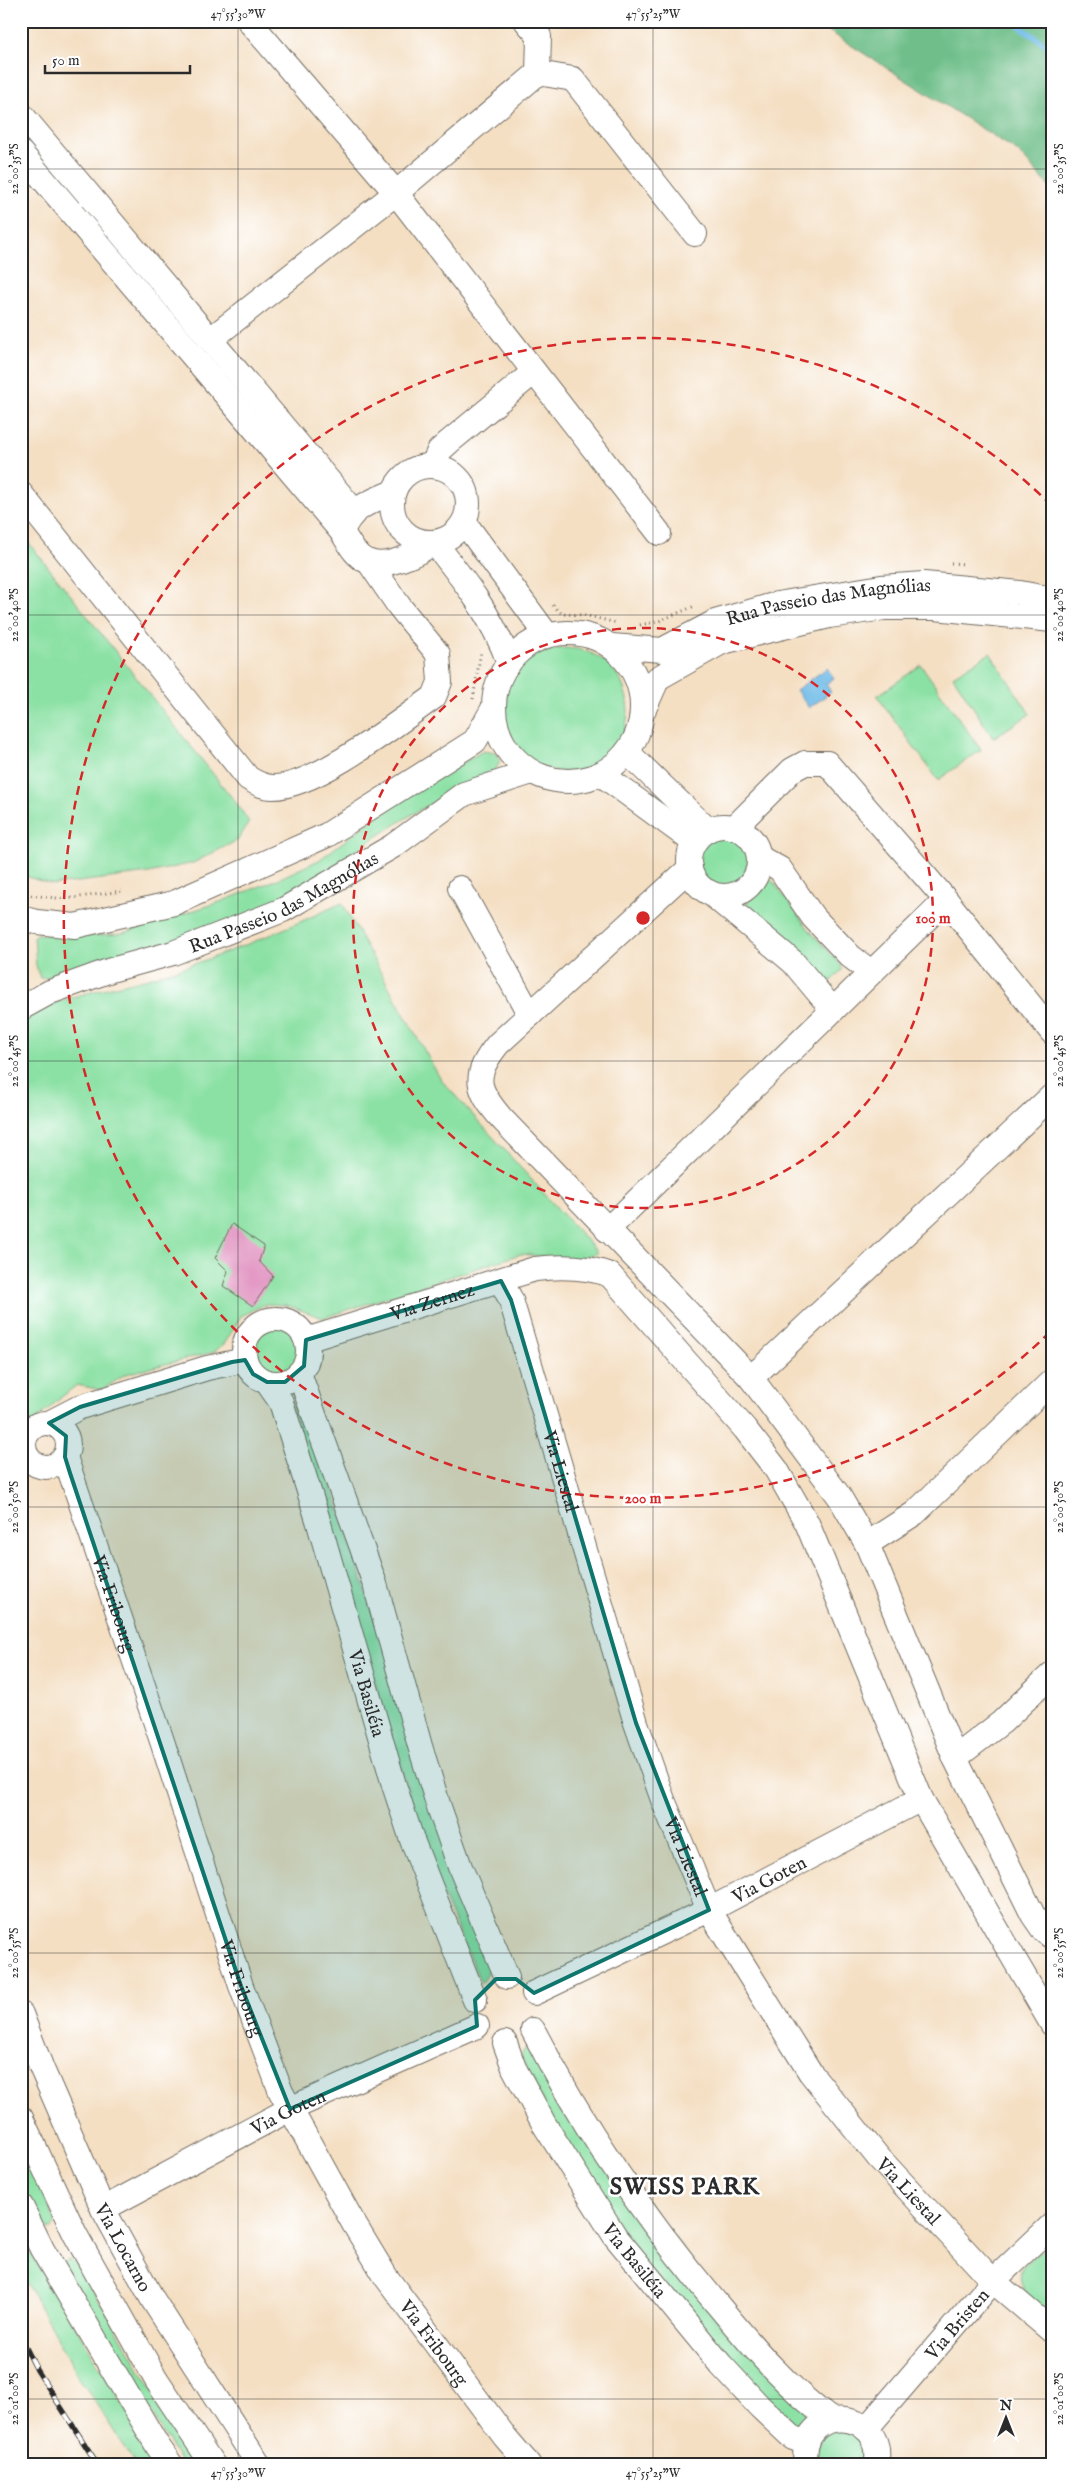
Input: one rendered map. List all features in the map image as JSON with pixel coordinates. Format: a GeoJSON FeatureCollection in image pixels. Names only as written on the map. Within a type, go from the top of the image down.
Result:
{"type":"FeatureCollection","features":[{"type":"Feature","properties":{"kind":"street"},"geometry":{"type":"LineString","coordinates":[[249,21],[396,193],[659,533]]}},
{"type":"Feature","properties":{"kind":"street"},"geometry":{"type":"LineString","coordinates":[[211,339],[396,193],[538,73],[539,36],[526,21]]}},
{"type":"Feature","properties":{"kind":"street"},"geometry":{"type":"LineString","coordinates":[[538,73],[573,80],[695,234]]}},
{"type":"Feature","properties":{"kind":"street"},"geometry":{"type":"LineString","coordinates":[[21,114],[211,339],[348,521],[354,551],[369,562],[399,606],[438,654],[440,682],[434,697],[346,758],[290,786],[272,788],[261,786],[248,778],[21,494]]}},
{"type":"Feature","properties":{"kind":"street"},"geometry":{"type":"LineString","coordinates":[[21,153],[348,521]]}},
{"type":"Feature","properties":{"kind":"street"},"geometry":{"type":"LineString","coordinates":[[432,466],[438,451],[534,372]]}},
{"type":"Feature","properties":{"kind":"street"},"geometry":{"type":"LineString","coordinates":[[432,466],[444,469],[455,475],[463,485],[468,497],[468,510],[464,522],[456,532],[446,539],[434,542],[421,542],[409,537],[400,528],[392,511],[393,492],[399,481],[408,472],[419,467],[432,466]]}},
{"type":"Feature","properties":{"kind":"street"},"geometry":{"type":"LineString","coordinates":[[348,521],[365,504],[393,492]]}},
{"type":"Feature","properties":{"kind":"street"},"geometry":{"type":"LineString","coordinates":[[464,522],[547,635]]}},
{"type":"Feature","properties":{"kind":"street"},"geometry":{"type":"LineString","coordinates":[[369,562],[378,563],[412,556],[434,542]]}},
{"type":"Feature","properties":{"kind":"street"},"geometry":{"type":"LineString","coordinates":[[434,542],[476,598],[500,638],[509,663]]}},
{"type":"Feature","properties":{"kind":"street"},"geometry":{"type":"LineString","coordinates":[[476,598],[484,585],[505,576]]}},
{"type":"Feature","properties":{"kind":"street","name":"Rua Passeio das Magnólias"},"geometry":{"type":"LineString","coordinates":[[612,646],[662,650],[715,622],[777,604],[881,587],[924,584],[1020,593],[1052,599]]}},
{"type":"Feature","properties":{"kind":"street","name":"Rua Passeio das Magnólias"},"geometry":{"type":"LineString","coordinates":[[483,708],[497,729],[504,746],[516,761],[532,772],[549,780],[566,782],[584,780],[601,774],[616,765],[628,753],[640,732],[644,709],[658,678],[722,642],[829,616],[884,608],[935,608],[1052,620]]}},
{"type":"Feature","properties":{"kind":"street","name":"Rua Passeio das Magnólias"},"geometry":{"type":"LineString","coordinates":[[21,918],[37,922],[75,926],[174,903],[328,835],[475,741],[483,708],[494,693],[499,678],[509,663],[529,644],[547,635],[569,632],[591,636],[612,646],[629,663],[640,685],[644,709]]}},
{"type":"Feature","properties":{"kind":"street"},"geometry":{"type":"LineString","coordinates":[[628,753],[701,836]]}},
{"type":"Feature","properties":{"kind":"street"},"geometry":{"type":"LineString","coordinates":[[734,828],[792,770],[805,763],[827,763],[946,900],[1052,1032]]}},
{"type":"Feature","properties":{"kind":"street","name":"Rua Passeio das Magnólias"},"geometry":{"type":"LineString","coordinates":[[21,1008],[50,992],[111,970],[173,953],[282,910],[393,846],[464,794],[532,772]]}},
{"type":"Feature","properties":{"kind":"street"},"geometry":{"type":"LineString","coordinates":[[601,774],[701,836]]}},
{"type":"Feature","properties":{"kind":"street"},"geometry":{"type":"LineString","coordinates":[[833,1010],[793,962],[700,886],[690,868],[689,855],[701,836],[716,825],[734,828],[751,839],[760,858],[780,869],[813,916],[850,956],[871,972]]}},
{"type":"Feature","properties":{"kind":"street"},"geometry":{"type":"LineString","coordinates":[[709,892],[719,895],[740,892],[755,878],[760,858]]}},
{"type":"Feature","properties":{"kind":"street"},"geometry":{"type":"LineString","coordinates":[[690,868],[530,1015],[489,1056],[481,1068],[480,1089],[502,1119],[751,1378],[839,1496],[867,1544],[955,1758],[1033,1916],[1044,1931],[1052,1937]]}},
{"type":"Feature","properties":{"kind":"street"},"geometry":{"type":"LineString","coordinates":[[460,888],[530,1015]]}},
{"type":"Feature","properties":{"kind":"street"},"geometry":{"type":"LineString","coordinates":[[607,1230],[946,900]]}},
{"type":"Feature","properties":{"kind":"street"},"geometry":{"type":"LineString","coordinates":[[751,1378],[1052,1096]]}},
{"type":"Feature","properties":{"kind":"street","name":"Via Zernez"},"geometry":{"type":"LineString","coordinates":[[306,1340],[535,1269],[560,1266],[598,1270],[610,1275],[708,1386],[776,1468],[807,1523],[921,1799],[1052,2024]]}},
{"type":"Feature","properties":{"kind":"street","name":"Via Liestal"},"geometry":{"type":"LineString","coordinates":[[500,1281],[511,1300],[636,1724],[663,1800],[709,1910],[810,2072],[878,2157],[993,2281],[1052,2331]]}},
{"type":"Feature","properties":{"kind":"street"},"geometry":{"type":"LineString","coordinates":[[270,1320],[288,1322],[302,1332],[306,1340],[307,1358],[299,1374],[285,1382],[267,1382],[253,1374],[245,1360],[244,1343],[254,1328],[270,1320]]}},
{"type":"Feature","properties":{"kind":"street"},"geometry":{"type":"LineString","coordinates":[[49,1423],[62,1430],[66,1436],[68,1450],[65,1457],[53,1466],[46,1467],[24,1459],[26,1436],[35,1426],[49,1423],[80,1407],[207,1368],[245,1360]]}},
{"type":"Feature","properties":{"kind":"street","name":"Via Basiléia"},"geometry":{"type":"LineString","coordinates":[[299,1374],[375,1584],[439,1807],[460,1867],[507,1978]]}},
{"type":"Feature","properties":{"kind":"street"},"geometry":{"type":"LineString","coordinates":[[867,1544],[915,1513],[1052,1381]]}},
{"type":"Feature","properties":{"kind":"street","name":"Via Basiléia"},"geometry":{"type":"LineString","coordinates":[[267,1382],[281,1402],[403,1813],[475,2000]]}},
{"type":"Feature","properties":{"kind":"street","name":"Via Fribourg"},"geometry":{"type":"LineString","coordinates":[[65,1457],[162,1741],[241,1986],[281,2092],[354,2224],[386,2277],[487,2413],[529,2465]]}},
{"type":"Feature","properties":{"kind":"street"},"geometry":{"type":"LineString","coordinates":[[955,1758],[1002,1722],[1052,1674]]}},
{"type":"Feature","properties":{"kind":"street","name":"Via Goten"},"geometry":{"type":"LineString","coordinates":[[534,1993],[709,1910],[921,1799]]}},
{"type":"Feature","properties":{"kind":"street"},"geometry":{"type":"LineString","coordinates":[[507,1978],[524,1983],[534,1993],[539,2004],[539,2013],[533,2030],[516,2042],[505,2043],[489,2038],[478,2026],[474,2018],[475,2000],[481,1989],[496,1979],[507,1978]]}},
{"type":"Feature","properties":{"kind":"street","name":"Via Locarno"},"geometry":{"type":"LineString","coordinates":[[21,2014],[42,2069],[103,2209],[153,2300],[259,2465]]}},
{"type":"Feature","properties":{"kind":"street","name":"Via Goten"},"geometry":{"type":"LineString","coordinates":[[103,2209],[290,2109],[478,2026]]}},
{"type":"Feature","properties":{"kind":"street","name":"Via Basiléia"},"geometry":{"type":"LineString","coordinates":[[533,2030],[597,2141],[655,2228],[752,2346],[807,2402],[831,2420]]}},
{"type":"Feature","properties":{"kind":"street","name":"Via Basiléia"},"geometry":{"type":"LineString","coordinates":[[505,2043],[514,2068],[544,2124],[615,2236],[721,2365],[760,2407],[793,2438],[806,2454]]}},
{"type":"Feature","properties":{"kind":"street"},"geometry":{"type":"LineString","coordinates":[[21,2118],[75,2234],[156,2379],[213,2465]]}},
{"type":"Feature","properties":{"kind":"street"},"geometry":{"type":"LineString","coordinates":[[21,2206],[42,2249],[157,2445],[171,2465]]}},
{"type":"Feature","properties":{"kind":"street","name":"Via Bristen"},"geometry":{"type":"LineString","coordinates":[[866,2429],[993,2281],[1052,2225]]}},
{"type":"Feature","properties":{"kind":"street"},"geometry":{"type":"LineString","coordinates":[[42,2249],[75,2234]]}},
{"type":"Feature","properties":{"kind":"street"},"geometry":{"type":"LineString","coordinates":[[806,2454],[816,2429],[831,2420],[844,2419],[856,2422],[866,2429],[877,2447],[878,2464]]}},
{"type":"Feature","properties":{"kind":"path"},"geometry":{"type":"LineString","coordinates":[[948,564],[974,566]]}},
{"type":"Feature","properties":{"kind":"path"},"geometry":{"type":"LineString","coordinates":[[551,602],[562,614],[584,615],[622,625]]}},
{"type":"Feature","properties":{"kind":"path"},"geometry":{"type":"LineString","coordinates":[[630,627],[659,621],[696,606]]}},
{"type":"Feature","properties":{"kind":"path"},"geometry":{"type":"LineString","coordinates":[[478,645],[481,652],[483,708]]}},
{"type":"Feature","properties":{"kind":"path"},"geometry":{"type":"LineString","coordinates":[[21,894],[65,899],[129,890]]}},
{"type":"Feature","properties":{"kind":"highlighted area"},"geometry":{"type":"Polygon","coordinates":[[[501,1281],[511,1300],[636,1723],[709,1910],[534,1993],[516,1979],[496,1979],[475,2000],[477,2026],[290,2109],[241,1986],[70,1473],[65,1457],[66,1436],[49,1423],[80,1407],[232,1362],[245,1360],[253,1374],[267,1382],[285,1382],[304,1366],[306,1340],[501,1281]]]}},
{"type":"Feature","properties":{"kind":"green space"},"geometry":{"type":"Polygon","coordinates":[[[813,21],[1052,21],[1052,189],[1017,151],[813,21]]]}},
{"type":"Feature","properties":{"kind":"green space"},"geometry":{"type":"Polygon","coordinates":[[[21,533],[237,804],[249,822],[238,840],[193,863],[149,873],[54,885],[21,875],[21,533]]]}},
{"type":"Feature","properties":{"kind":"green space"},"geometry":{"type":"Polygon","coordinates":[[[566,648],[590,653],[601,658],[610,666],[618,675],[623,686],[628,710],[623,734],[618,745],[610,754],[601,762],[590,767],[566,772],[542,767],[531,762],[522,754],[514,745],[509,734],[504,710],[509,686],[514,675],[522,666],[531,658],[542,653],[566,648]]]}},
{"type":"Feature","properties":{"kind":"green space"},"geometry":{"type":"Polygon","coordinates":[[[990,653],[1030,714],[993,738],[953,676],[990,653]]]}},
{"type":"Feature","properties":{"kind":"green space"},"geometry":{"type":"Polygon","coordinates":[[[921,665],[981,750],[938,780],[877,696],[921,665]]]}},
{"type":"Feature","properties":{"kind":"green space"},"geometry":{"type":"Polygon","coordinates":[[[483,751],[495,753],[500,761],[496,769],[403,820],[322,876],[280,901],[235,920],[188,936],[93,962],[50,977],[40,978],[36,966],[34,936],[36,934],[72,937],[120,934],[220,902],[276,880],[319,860],[399,800],[483,751]]]}},
{"type":"Feature","properties":{"kind":"green space"},"geometry":{"type":"Polygon","coordinates":[[[718,835],[728,835],[738,839],[745,846],[749,861],[745,876],[738,883],[728,887],[718,887],[708,883],[701,876],[697,866],[697,856],[701,846],[708,839],[718,835]]]}},
{"type":"Feature","properties":{"kind":"green space"},"geometry":{"type":"Polygon","coordinates":[[[771,879],[811,932],[841,965],[842,970],[830,982],[791,944],[743,907],[771,879]]]}},
{"type":"Feature","properties":{"kind":"green space"},"geometry":{"type":"Polygon","coordinates":[[[342,903],[441,1080],[598,1253],[573,1260],[521,1254],[323,1318],[286,1305],[266,1304],[241,1316],[225,1343],[214,1352],[126,1374],[102,1390],[77,1385],[21,1431],[21,1401],[27,1348],[21,1320],[21,1020],[69,998],[145,979],[231,951],[342,903]]]}},
{"type":"Feature","properties":{"kind":"green space"},"geometry":{"type":"Polygon","coordinates":[[[274,1324],[284,1326],[293,1332],[299,1341],[301,1351],[299,1361],[293,1370],[284,1376],[274,1378],[264,1376],[255,1370],[249,1361],[247,1351],[249,1341],[255,1332],[264,1326],[274,1324]]]}},
{"type":"Feature","properties":{"kind":"green space"},"geometry":{"type":"Polygon","coordinates":[[[302,1399],[491,1967],[481,1983],[433,1873],[292,1407],[302,1399]]]}},
{"type":"Feature","properties":{"kind":"green space"},"geometry":{"type":"Polygon","coordinates":[[[530,2047],[808,2414],[810,2422],[803,2431],[786,2422],[621,2237],[554,2125],[521,2057],[524,2050],[530,2047]]]}},
{"type":"Feature","properties":{"kind":"green space"},"geometry":{"type":"Polygon","coordinates":[[[21,2143],[56,2223],[52,2229],[42,2228],[21,2183],[21,2143]]]}},
{"type":"Feature","properties":{"kind":"green space"},"geometry":{"type":"Polygon","coordinates":[[[21,2235],[160,2465],[136,2465],[80,2379],[21,2273],[21,2235]]]}},
{"type":"Feature","properties":{"kind":"green space"},"geometry":{"type":"Polygon","coordinates":[[[1048,2244],[1052,2244],[1052,2317],[1028,2295],[1021,2281],[1021,2273],[1024,2266],[1048,2244]]]}},
{"type":"Feature","properties":{"kind":"green space"},"geometry":{"type":"Polygon","coordinates":[[[67,2259],[78,2265],[179,2434],[200,2465],[182,2465],[63,2264],[67,2259]]]}},
{"type":"Feature","properties":{"kind":"green space"},"geometry":{"type":"Polygon","coordinates":[[[836,2429],[856,2436],[861,2440],[866,2450],[867,2465],[813,2465],[820,2437],[836,2429]]]}},
{"type":"Feature","properties":{"kind":"water"},"geometry":{"type":"Polygon","coordinates":[[[827,668],[834,678],[826,684],[831,692],[809,708],[796,690],[827,668]]]}},
{"type":"Feature","properties":{"kind":"building"},"geometry":{"type":"Polygon","coordinates":[[[232,1224],[264,1246],[259,1261],[273,1276],[253,1306],[223,1286],[228,1271],[215,1258],[232,1224]]]}},
{"type":"Feature","properties":{"kind":"waterway"},"geometry":{"type":"LineString","coordinates":[[1012,21],[1052,49]]}},
{"type":"Feature","properties":{"kind":"railway"},"geometry":{"type":"LineString","coordinates":[[21,2338],[37,2370],[98,2465]]}},
{"type":"Feature","properties":{"kind":"district","name":"SWISS PARK"},"geometry":{"type":"Point","coordinates":[685,2186]}}]}
